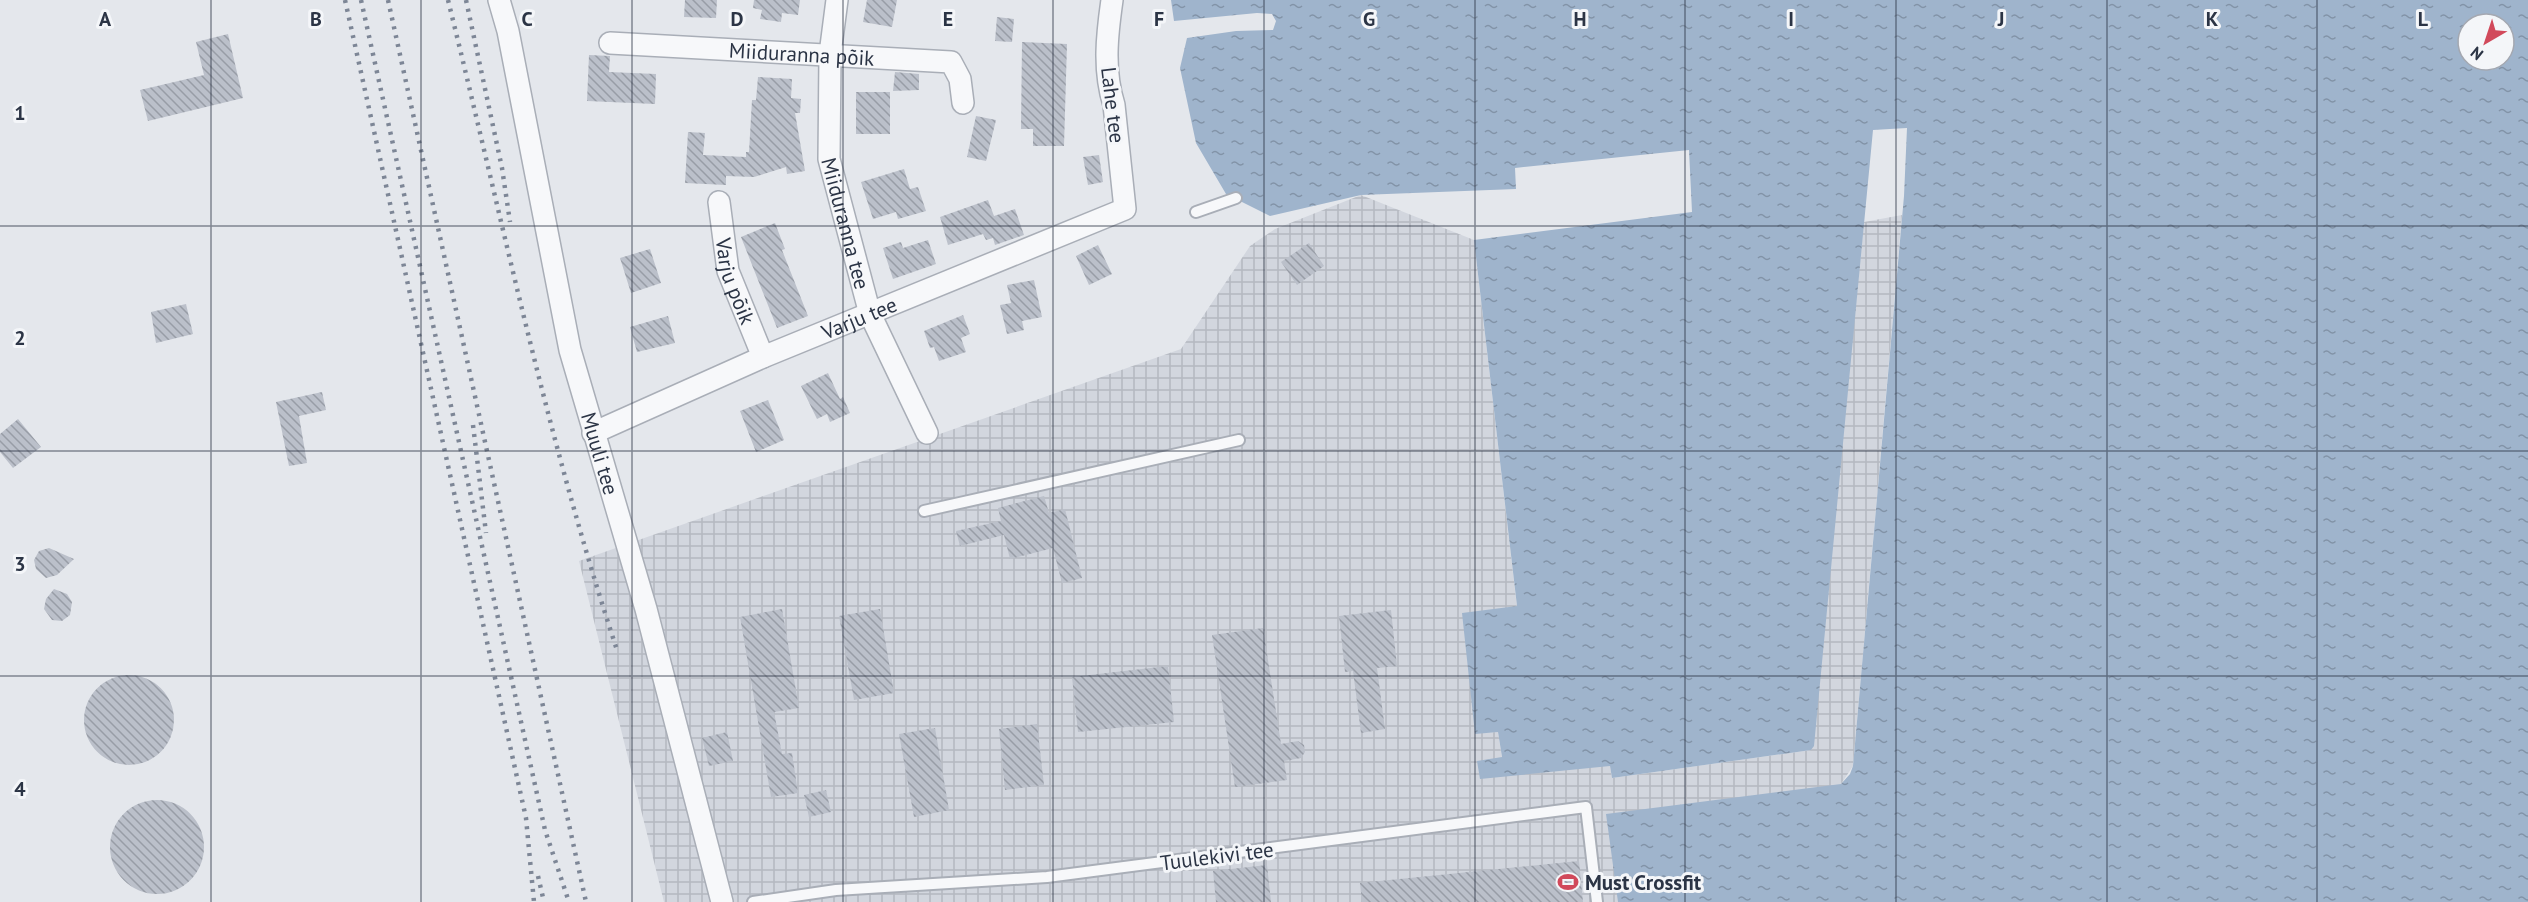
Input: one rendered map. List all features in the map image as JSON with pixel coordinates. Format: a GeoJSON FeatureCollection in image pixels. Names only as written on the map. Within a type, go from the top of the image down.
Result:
{"type":"FeatureCollection","features":[{"type":"Feature","properties":{"kind":"street","name":"Muuli tee"},"geometry":{"type":"LineString","coordinates":[[499,0],[510,42],[570,350],[646,609],[722,902]]}},
{"type":"Feature","properties":{"kind":"street","name":"Miiduranna tee"},"geometry":{"type":"LineString","coordinates":[[837,0],[830,54],[829,159],[870,314],[927,433]]}},
{"type":"Feature","properties":{"kind":"street","name":"Lahe tee"},"geometry":{"type":"LineString","coordinates":[[1112,0],[1107,51],[1109,91],[1114,105],[1125,209]]}},
{"type":"Feature","properties":{"kind":"street","name":"Miiduranna põik"},"geometry":{"type":"LineString","coordinates":[[610,43],[951,62],[960,79],[963,103]]}},
{"type":"Feature","properties":{"kind":"street","name":"Varju põik"},"geometry":{"type":"LineString","coordinates":[[719,202],[728,271],[763,357]]}},
{"type":"Feature","properties":{"kind":"street","name":"Varju tee"},"geometry":{"type":"LineString","coordinates":[[593,433],[763,357],[1125,209]]}},
{"type":"Feature","properties":{"kind":"lane"},"geometry":{"type":"LineString","coordinates":[[1196,212],[1236,198]]}},
{"type":"Feature","properties":{"kind":"lane"},"geometry":{"type":"LineString","coordinates":[[924,511],[1239,440]]}},
{"type":"Feature","properties":{"kind":"lane","name":"Tuulekivi tee"},"geometry":{"type":"LineString","coordinates":[[753,902],[836,890],[1047,878],[1586,807],[1597,902]]}},
{"type":"Feature","properties":{"kind":"shaded area"},"geometry":{"type":"Polygon","coordinates":[[[1361,195],[1474,240],[1517,607],[1475,733],[1498,732],[1502,758],[1610,766],[1612,778],[1811,750],[1864,222],[1902,215],[1853,766],[1841,784],[1618,902],[664,902],[579,561],[1181,349],[1250,246],[1275,229],[1361,195]]]}},
{"type":"Feature","properties":{"kind":"water"},"geometry":{"type":"Polygon","coordinates":[[[1171,0],[2528,0],[2528,902],[1618,902],[1606,814],[1841,784],[1850,774],[1853,766],[1904,196],[1907,128],[1873,130],[1814,746],[1811,750],[1612,778],[1610,766],[1480,779],[1477,761],[1502,757],[1498,732],[1475,734],[1462,613],[1517,606],[1474,240],[1692,212],[1689,150],[1515,168],[1516,189],[1361,195],[1270,216],[1226,194],[1196,143],[1180,68],[1187,38],[1236,31],[1273,30],[1276,21],[1272,14],[1257,13],[1174,21],[1171,0]]]}},
{"type":"Feature","properties":{"kind":"building"},"geometry":{"type":"Polygon","coordinates":[[[685,0],[717,0],[716,18],[684,17],[685,0]]]}},
{"type":"Feature","properties":{"kind":"building"},"geometry":{"type":"Polygon","coordinates":[[[754,0],[800,0],[798,15],[782,13],[781,22],[760,19],[762,10],[753,8],[754,0]]]}},
{"type":"Feature","properties":{"kind":"building"},"geometry":{"type":"Polygon","coordinates":[[[867,0],[897,0],[892,27],[863,22],[867,0]]]}},
{"type":"Feature","properties":{"kind":"building"},"geometry":{"type":"Polygon","coordinates":[[[997,17],[1014,19],[1012,42],[995,41],[997,17]]]}},
{"type":"Feature","properties":{"kind":"building"},"geometry":{"type":"Polygon","coordinates":[[[228,34],[243,98],[148,121],[140,90],[204,75],[196,42],[228,34]]]}},
{"type":"Feature","properties":{"kind":"building"},"geometry":{"type":"Polygon","coordinates":[[[1022,42],[1067,44],[1064,146],[1033,146],[1033,129],[1021,129],[1022,42]]]}},
{"type":"Feature","properties":{"kind":"building"},"geometry":{"type":"Polygon","coordinates":[[[589,55],[610,56],[609,72],[656,74],[655,104],[587,101],[589,55]]]}},
{"type":"Feature","properties":{"kind":"building"},"geometry":{"type":"Polygon","coordinates":[[[895,72],[919,74],[919,90],[893,91],[895,72]]]}},
{"type":"Feature","properties":{"kind":"building"},"geometry":{"type":"Polygon","coordinates":[[[758,77],[792,79],[791,98],[801,99],[800,113],[795,113],[805,171],[787,174],[786,167],[754,177],[726,176],[726,185],[685,183],[688,132],[705,133],[703,155],[746,157],[746,152],[749,152],[752,100],[756,100],[758,77]]]}},
{"type":"Feature","properties":{"kind":"building"},"geometry":{"type":"Polygon","coordinates":[[[856,92],[890,92],[890,134],[856,134],[856,92]]]}},
{"type":"Feature","properties":{"kind":"building"},"geometry":{"type":"Polygon","coordinates":[[[976,116],[996,120],[986,161],[967,157],[976,116]]]}},
{"type":"Feature","properties":{"kind":"building"},"geometry":{"type":"Polygon","coordinates":[[[1099,155],[1103,182],[1088,185],[1083,157],[1099,155]]]}},
{"type":"Feature","properties":{"kind":"building"},"geometry":{"type":"Polygon","coordinates":[[[904,169],[910,189],[918,187],[926,211],[898,219],[896,212],[873,219],[861,182],[904,169]]]}},
{"type":"Feature","properties":{"kind":"building"},"geometry":{"type":"Polygon","coordinates":[[[988,200],[994,216],[1015,209],[1024,235],[995,245],[993,238],[986,240],[983,234],[948,245],[940,217],[988,200]]]}},
{"type":"Feature","properties":{"kind":"building"},"geometry":{"type":"Polygon","coordinates":[[[775,223],[785,249],[782,250],[808,316],[777,328],[741,237],[775,223]]]}},
{"type":"Feature","properties":{"kind":"building"},"geometry":{"type":"Polygon","coordinates":[[[928,240],[936,264],[893,279],[883,248],[901,242],[903,248],[928,240]]]}},
{"type":"Feature","properties":{"kind":"building"},"geometry":{"type":"Polygon","coordinates":[[[1309,243],[1324,266],[1297,285],[1281,262],[1309,243]]]}},
{"type":"Feature","properties":{"kind":"building"},"geometry":{"type":"Polygon","coordinates":[[[1098,245],[1112,274],[1089,285],[1076,256],[1098,245]]]}},
{"type":"Feature","properties":{"kind":"building"},"geometry":{"type":"Polygon","coordinates":[[[650,249],[661,283],[631,293],[620,258],[650,249]]]}},
{"type":"Feature","properties":{"kind":"building"},"geometry":{"type":"Polygon","coordinates":[[[1034,280],[1042,317],[1022,321],[1024,330],[1007,334],[1000,305],[1011,303],[1007,285],[1034,280]]]}},
{"type":"Feature","properties":{"kind":"building"},"geometry":{"type":"Polygon","coordinates":[[[186,304],[193,334],[156,343],[151,312],[186,304]]]}},
{"type":"Feature","properties":{"kind":"building"},"geometry":{"type":"Polygon","coordinates":[[[963,315],[970,334],[961,338],[966,352],[939,361],[934,347],[930,348],[924,331],[963,315]]]}},
{"type":"Feature","properties":{"kind":"building"},"geometry":{"type":"Polygon","coordinates":[[[668,316],[675,343],[637,352],[630,327],[668,316]]]}},
{"type":"Feature","properties":{"kind":"building"},"geometry":{"type":"Polygon","coordinates":[[[828,373],[840,399],[843,397],[850,413],[830,422],[827,414],[817,419],[801,386],[828,373]]]}},
{"type":"Feature","properties":{"kind":"building"},"geometry":{"type":"Polygon","coordinates":[[[322,392],[326,410],[299,416],[307,463],[289,466],[276,402],[322,392]]]}},
{"type":"Feature","properties":{"kind":"building"},"geometry":{"type":"Polygon","coordinates":[[[768,400],[784,440],[756,452],[740,411],[768,400]]]}},
{"type":"Feature","properties":{"kind":"building"},"geometry":{"type":"Polygon","coordinates":[[[18,419],[41,447],[13,468],[0,452],[0,434],[18,419]]]}},
{"type":"Feature","properties":{"kind":"building"},"geometry":{"type":"Polygon","coordinates":[[[1044,496],[1049,513],[1065,509],[1082,578],[1062,583],[1053,548],[1010,559],[1004,535],[960,546],[956,531],[1001,521],[998,508],[1044,496]]]}},
{"type":"Feature","properties":{"kind":"building"},"geometry":{"type":"Polygon","coordinates":[[[49,548],[74,559],[57,575],[46,578],[36,569],[34,560],[39,551],[49,548]]]}},
{"type":"Feature","properties":{"kind":"building"},"geometry":{"type":"Polygon","coordinates":[[[54,589],[67,594],[72,602],[70,615],[62,621],[52,620],[44,609],[46,599],[54,589]]]}},
{"type":"Feature","properties":{"kind":"building"},"geometry":{"type":"Polygon","coordinates":[[[782,609],[799,708],[774,712],[782,754],[792,753],[798,793],[771,797],[740,617],[782,609]]]}},
{"type":"Feature","properties":{"kind":"building"},"geometry":{"type":"Polygon","coordinates":[[[880,609],[894,693],[854,700],[839,616],[880,609]]]}},
{"type":"Feature","properties":{"kind":"building"},"geometry":{"type":"Polygon","coordinates":[[[1391,610],[1397,666],[1377,668],[1385,729],[1361,733],[1353,671],[1345,672],[1339,616],[1391,610]]]}},
{"type":"Feature","properties":{"kind":"building"},"geometry":{"type":"Polygon","coordinates":[[[1263,628],[1281,744],[1298,741],[1304,745],[1305,752],[1301,758],[1284,761],[1287,780],[1235,787],[1212,635],[1263,628]]]}},
{"type":"Feature","properties":{"kind":"building"},"geometry":{"type":"Polygon","coordinates":[[[1168,666],[1174,722],[1078,732],[1072,677],[1168,666]]]}},
{"type":"Feature","properties":{"kind":"building"},"geometry":{"type":"Polygon","coordinates":[[[120,675],[138,675],[154,682],[167,695],[174,711],[174,729],[167,745],[154,758],[138,765],[120,765],[104,758],[91,745],[84,729],[84,711],[91,695],[104,682],[120,675]]]}},
{"type":"Feature","properties":{"kind":"building"},"geometry":{"type":"Polygon","coordinates":[[[1037,724],[1044,785],[1005,790],[999,729],[1037,724]]]}},
{"type":"Feature","properties":{"kind":"building"},"geometry":{"type":"Polygon","coordinates":[[[935,728],[949,810],[914,817],[899,734],[935,728]]]}},
{"type":"Feature","properties":{"kind":"building"},"geometry":{"type":"Polygon","coordinates":[[[727,732],[733,761],[709,766],[702,738],[727,732]]]}},
{"type":"Feature","properties":{"kind":"building"},"geometry":{"type":"Polygon","coordinates":[[[826,790],[831,812],[809,817],[804,795],[826,790]]]}},
{"type":"Feature","properties":{"kind":"building"},"geometry":{"type":"Polygon","coordinates":[[[157,800],[175,804],[190,814],[200,829],[204,847],[200,865],[190,880],[175,890],[157,894],[139,890],[124,880],[114,865],[110,847],[114,829],[124,814],[139,804],[157,800]]]}},
{"type":"Feature","properties":{"kind":"building"},"geometry":{"type":"Polygon","coordinates":[[[1579,861],[1583,902],[1362,902],[1360,883],[1579,861]]]}},
{"type":"Feature","properties":{"kind":"building"},"geometry":{"type":"Polygon","coordinates":[[[1267,865],[1271,902],[1216,902],[1213,871],[1267,865]]]}},
{"type":"Feature","properties":{"kind":"railway"},"geometry":{"type":"LineString","coordinates":[[345,0],[526,818],[534,902]]}},
{"type":"Feature","properties":{"kind":"railway"},"geometry":{"type":"LineString","coordinates":[[361,0],[545,830],[569,902]]}},
{"type":"Feature","properties":{"kind":"railway"},"geometry":{"type":"LineString","coordinates":[[388,0],[586,902]]}},
{"type":"Feature","properties":{"kind":"railway"},"geometry":{"type":"LineString","coordinates":[[448,0],[547,410],[618,653]]}},
{"type":"Feature","properties":{"kind":"railway"},"geometry":{"type":"LineString","coordinates":[[466,0],[502,168],[510,222]]}},
{"type":"Feature","properties":{"kind":"railway"},"geometry":{"type":"LineString","coordinates":[[473,425],[486,533]]}},
{"type":"Feature","properties":{"kind":"railway"},"geometry":{"type":"LineString","coordinates":[[538,876],[544,902]]}},
{"type":"Feature","properties":{"kind":"place","name":"Must Crossfit"},"geometry":{"type":"Point","coordinates":[1568,882]}}]}
